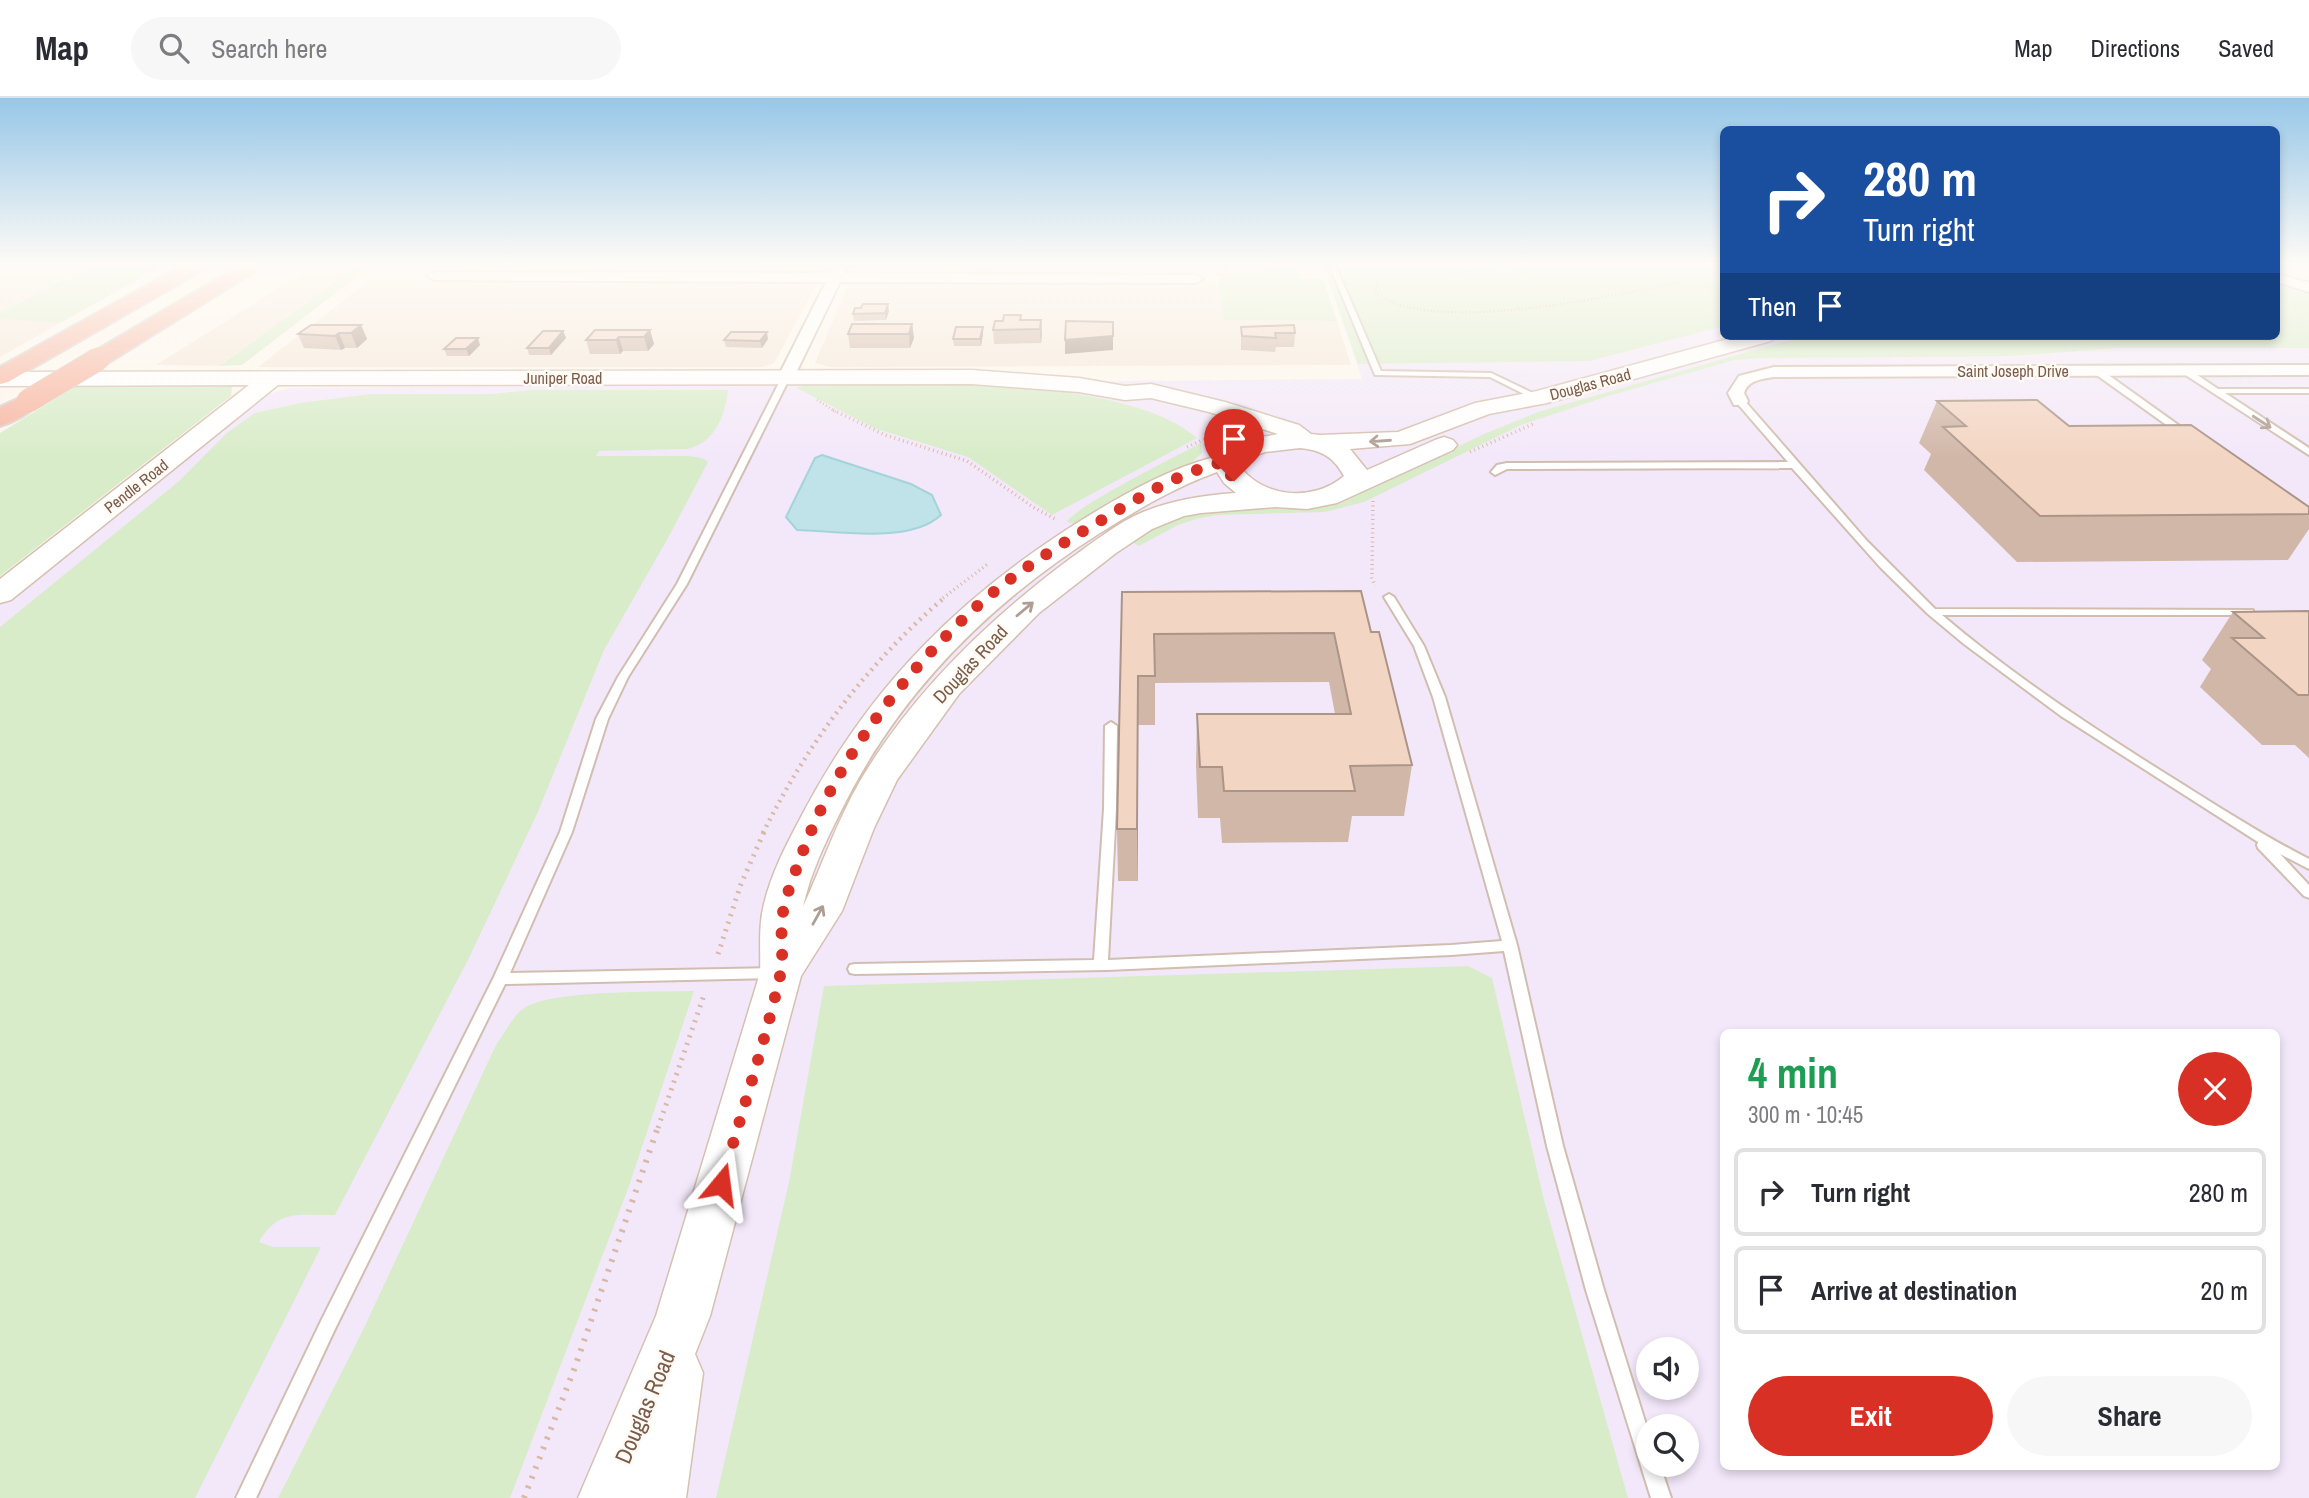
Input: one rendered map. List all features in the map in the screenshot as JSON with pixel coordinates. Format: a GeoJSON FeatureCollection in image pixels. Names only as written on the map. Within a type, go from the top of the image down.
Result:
{"type":"FeatureCollection","features":[{"type":"Feature","properties":{"kind":"highway"},"geometry":{"type":"LineString","coordinates":[[0,378],[87,327]]}},
{"type":"Feature","properties":{"kind":"highway"},"geometry":{"type":"LineString","coordinates":[[0,418],[151,327]]}},
{"type":"Feature","properties":{"kind":"street"},"geometry":{"type":"LineString","coordinates":[[783,383],[811,327]]}},
{"type":"Feature","properties":{"kind":"street","name":"Douglas Road"},"geometry":{"type":"LineString","coordinates":[[781,973],[821,913],[849,842],[878,782],[926,714],[986,644],[1061,579],[1140,524],[1161,515],[1196,506],[1281,499],[1357,497],[1500,419],[1540,409],[1751,340]]}},
{"type":"Feature","properties":{"kind":"street","name":"Saint Joseph Drive"},"geometry":{"type":"LineString","coordinates":[[1740,401],[1736,393],[1741,382],[1754,375],[1774,372],[2309,370]]}},
{"type":"Feature","properties":{"kind":"street","name":"Juniper Road"},"geometry":{"type":"LineString","coordinates":[[0,378],[783,383],[1004,378],[1079,385],[1125,393],[1151,391],[1184,398],[1290,430],[1343,455],[1354,467],[1358,478],[1357,497]]}},
{"type":"Feature","properties":{"kind":"street","name":"Pendle Road"},"geometry":{"type":"LineString","coordinates":[[0,594],[272,379]]}},
{"type":"Feature","properties":{"kind":"street","name":"Juniper Road"},"geometry":{"type":"LineString","coordinates":[[1125,393],[1206,432],[1225,460],[1228,473],[1245,489],[1281,499]]}},
{"type":"Feature","properties":{"kind":"street","name":"Douglas Road"},"geometry":{"type":"LineString","coordinates":[[607,1498],[683,1316],[781,973],[782,913],[800,859],[831,790],[872,726],[911,675],[977,607],[1052,549],[1160,486],[1225,460],[1248,447],[1267,442],[1401,439],[1483,408],[1540,409]]}},
{"type":"Feature","properties":{"kind":"street","name":"Douglas Road"},"geometry":{"type":"LineString","coordinates":[[656,1498],[683,1316]]}},
{"type":"Feature","properties":{"kind":"lane"},"geometry":{"type":"LineString","coordinates":[[1359,327],[1378,373],[1491,374],[1540,409]]}},
{"type":"Feature","properties":{"kind":"lane"},"geometry":{"type":"LineString","coordinates":[[2097,370],[2196,442]]}},
{"type":"Feature","properties":{"kind":"lane"},"geometry":{"type":"LineString","coordinates":[[2183,370],[2309,452]]}},
{"type":"Feature","properties":{"kind":"lane"},"geometry":{"type":"LineString","coordinates":[[246,1498],[328,1325],[500,979],[566,832],[601,719],[623,677],[682,584],[783,383]]}},
{"type":"Feature","properties":{"kind":"lane"},"geometry":{"type":"LineString","coordinates":[[2215,391],[2309,391]]}},
{"type":"Feature","properties":{"kind":"lane"},"geometry":{"type":"LineString","coordinates":[[1740,401],[1874,554],[1932,612],[2011,676],[2128,756],[2254,835],[2309,864]]}},
{"type":"Feature","properties":{"kind":"lane"},"geometry":{"type":"LineString","coordinates":[[1496,472],[1500,467],[1507,466],[1795,465]]}},
{"type":"Feature","properties":{"kind":"lane"},"geometry":{"type":"LineString","coordinates":[[1389,597],[1419,646],[1439,697],[1510,945],[1559,1159],[1595,1290],[1636,1422]]}},
{"type":"Feature","properties":{"kind":"lane"},"geometry":{"type":"LineString","coordinates":[[1932,612],[2267,612]]}},
{"type":"Feature","properties":{"kind":"lane"},"geometry":{"type":"LineString","coordinates":[[1101,965],[1110,809],[1111,726]]}},
{"type":"Feature","properties":{"kind":"lane"},"geometry":{"type":"LineString","coordinates":[[2254,835],[2309,893]]}},
{"type":"Feature","properties":{"kind":"lane"},"geometry":{"type":"LineString","coordinates":[[855,969],[1101,965],[1451,950],[1510,945]]}},
{"type":"Feature","properties":{"kind":"lane"},"geometry":{"type":"LineString","coordinates":[[500,979],[781,973]]}},
{"type":"Feature","properties":{"kind":"lane"},"geometry":{"type":"LineString","coordinates":[[1654,1477],[1661,1498]]}},
{"type":"Feature","properties":{"kind":"path"},"geometry":{"type":"LineString","coordinates":[[783,383],[868,428],[966,461],[1055,520]]}},
{"type":"Feature","properties":{"kind":"path"},"geometry":{"type":"LineString","coordinates":[[1460,457],[1540,409]]}},
{"type":"Feature","properties":{"kind":"path"},"geometry":{"type":"LineString","coordinates":[[1357,497],[1373,501],[1381,497]]}},
{"type":"Feature","properties":{"kind":"path"},"geometry":{"type":"LineString","coordinates":[[1373,501],[1372,578],[1377,590],[1389,597]]}},
{"type":"Feature","properties":{"kind":"shaded area"},"geometry":{"type":"Polygon","coordinates":[[[0,327],[52,327],[0,357],[0,327]]]}},
{"type":"Feature","properties":{"kind":"shaded area"},"geometry":{"type":"Polygon","coordinates":[[[216,327],[272,327],[220,366],[156,365],[216,327]]]}},
{"type":"Feature","properties":{"kind":"shaded area"},"geometry":{"type":"Polygon","coordinates":[[[309,327],[793,327],[774,363],[763,367],[258,367],[309,327]]]}},
{"type":"Feature","properties":{"kind":"shaded area"},"geometry":{"type":"Polygon","coordinates":[[[830,327],[1339,327],[1351,365],[830,367],[815,363],[830,327]]]}},
{"type":"Feature","properties":{"kind":"shaded area"},"geometry":{"type":"Polygon","coordinates":[[[1344,327],[1720,327],[1720,340],[2280,340],[2280,327],[2309,327],[2309,1498],[0,1498],[0,603],[256,398],[289,388],[1362,379],[1344,327]]]}},
{"type":"Feature","properties":{"kind":"green space"},"geometry":{"type":"Polygon","coordinates":[[[273,327],[291,327],[242,365],[220,366],[273,327]]]}},
{"type":"Feature","properties":{"kind":"green space"},"geometry":{"type":"Polygon","coordinates":[[[1345,327],[1719,327],[1589,361],[1358,364],[1345,327]]]}},
{"type":"Feature","properties":{"kind":"green space"},"geometry":{"type":"Polygon","coordinates":[[[2280,327],[2309,327],[2309,348],[2120,348],[2012,356],[1735,360],[1608,396],[1521,425],[1364,502],[1325,512],[1217,515],[1178,525],[1139,546],[1132,542],[1164,523],[1203,512],[1300,509],[1339,504],[1484,434],[1538,412],[1790,340],[2280,340],[2280,327]]]}},
{"type":"Feature","properties":{"kind":"green space"},"geometry":{"type":"Polygon","coordinates":[[[959,382],[1050,390],[1117,402],[1175,423],[1197,438],[1052,515],[968,457],[874,428],[797,388],[808,383],[959,382]]]}},
{"type":"Feature","properties":{"kind":"green space"},"geometry":{"type":"Polygon","coordinates":[[[76,386],[232,386],[231,396],[0,576],[0,433],[76,386]]]}},
{"type":"Feature","properties":{"kind":"green space"},"geometry":{"type":"Polygon","coordinates":[[[531,390],[728,390],[717,427],[697,446],[687,449],[599,451],[596,456],[689,456],[708,462],[604,650],[537,814],[468,960],[335,1215],[300,1215],[282,1219],[267,1231],[259,1242],[273,1247],[321,1247],[195,1498],[0,1498],[0,627],[178,482],[227,433],[255,413],[300,403],[371,394],[492,394],[531,390]]]}},
{"type":"Feature","properties":{"kind":"green space"},"geometry":{"type":"Polygon","coordinates":[[[1201,443],[1202,453],[1191,463],[1145,483],[1074,524],[1067,522],[1107,493],[1201,443]]]}},
{"type":"Feature","properties":{"kind":"green space"},"geometry":{"type":"Polygon","coordinates":[[[1468,966],[1492,978],[1544,1200],[1628,1498],[716,1498],[789,1182],[824,986],[1468,966]]]}},
{"type":"Feature","properties":{"kind":"green space"},"geometry":{"type":"Polygon","coordinates":[[[694,991],[629,1186],[510,1498],[278,1498],[363,1330],[496,1045],[513,1019],[526,1007],[559,997],[694,991]]]}},
{"type":"Feature","properties":{"kind":"water"},"geometry":{"type":"Polygon","coordinates":[[[822,455],[911,484],[932,495],[941,515],[928,524],[893,533],[797,530],[786,517],[815,458],[822,455]]]}},
{"type":"Feature","properties":{"kind":"building"},"geometry":{"type":"Polygon","coordinates":[[[308,327],[358,327],[351,333],[339,333],[335,336],[298,334],[308,327]]]}},
{"type":"Feature","properties":{"kind":"building"},"geometry":{"type":"Polygon","coordinates":[[[851,327],[911,327],[909,334],[848,334],[851,327]]]}},
{"type":"Feature","properties":{"kind":"building"},"geometry":{"type":"Polygon","coordinates":[[[956,327],[983,327],[980,339],[953,339],[956,327]]]}},
{"type":"Feature","properties":{"kind":"building"},"geometry":{"type":"Polygon","coordinates":[[[994,327],[1040,327],[1040,329],[993,330],[994,327]]]}},
{"type":"Feature","properties":{"kind":"building"},"geometry":{"type":"Polygon","coordinates":[[[1066,327],[1113,327],[1113,336],[1065,340],[1066,327]]]}},
{"type":"Feature","properties":{"kind":"building"},"geometry":{"type":"Polygon","coordinates":[[[1241,327],[1294,327],[1295,333],[1275,333],[1276,338],[1242,336],[1241,327]]]}},
{"type":"Feature","properties":{"kind":"building"},"geometry":{"type":"Polygon","coordinates":[[[595,330],[650,330],[644,337],[586,340],[595,330]]]}},
{"type":"Feature","properties":{"kind":"building"},"geometry":{"type":"Polygon","coordinates":[[[543,331],[563,331],[549,348],[527,348],[543,331]]]}},
{"type":"Feature","properties":{"kind":"building"},"geometry":{"type":"Polygon","coordinates":[[[731,332],[767,332],[760,341],[724,340],[731,332]]]}},
{"type":"Feature","properties":{"kind":"building"},"geometry":{"type":"Polygon","coordinates":[[[456,338],[478,338],[466,349],[444,349],[456,338]]]}},
{"type":"Feature","properties":{"kind":"building"},"geometry":{"type":"Polygon","coordinates":[[[2037,400],[2069,426],[2191,425],[2309,507],[2309,514],[2040,516],[1943,427],[1966,426],[1937,401],[2037,400]]]}},
{"type":"Feature","properties":{"kind":"building"},"geometry":{"type":"Polygon","coordinates":[[[1361,591],[1371,632],[1379,632],[1412,765],[1350,766],[1355,791],[1224,791],[1222,767],[1200,767],[1197,714],[1351,714],[1334,633],[1154,634],[1155,676],[1138,676],[1137,829],[1117,829],[1122,592],[1361,591]]]}},
{"type":"Feature","properties":{"kind":"building"},"geometry":{"type":"Polygon","coordinates":[[[2309,611],[2309,695],[2298,695],[2232,638],[2264,638],[2233,612],[2309,611]]]}},
{"type":"Feature","properties":{"kind":"route"},"geometry":{"type":"LineString","coordinates":[[721,1184],[781,973],[782,913],[800,859],[831,790],[872,726],[911,675],[942,641],[977,607],[1052,549],[1160,486],[1207,466],[1224,462],[1234,481]]}}]}
